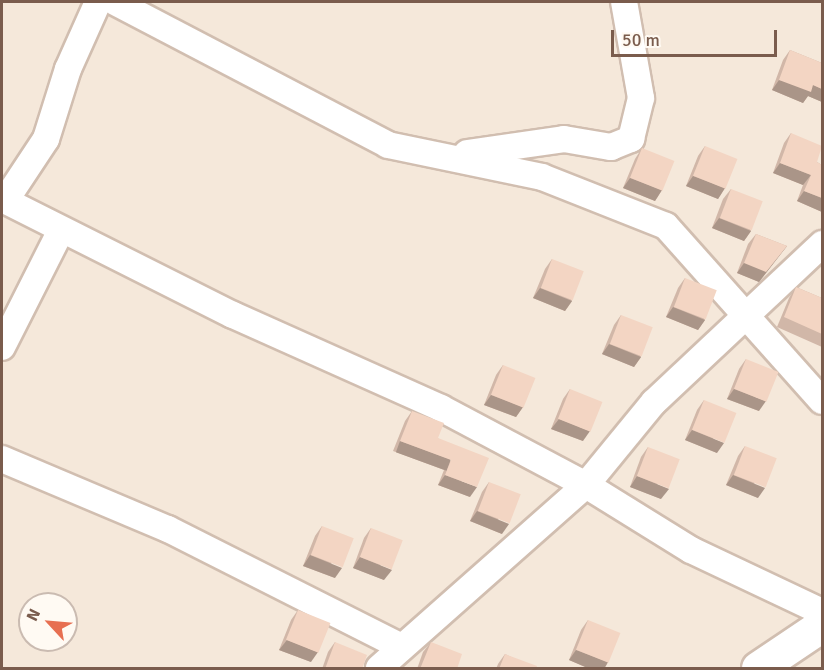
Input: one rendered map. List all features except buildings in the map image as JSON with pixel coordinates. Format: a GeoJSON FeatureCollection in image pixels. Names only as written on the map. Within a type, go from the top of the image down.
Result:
{"type":"FeatureCollection","features":[{"type":"Feature","properties":{"kind":"street"},"geometry":{"type":"LineString","coordinates":[[98,2],[68,69],[46,139],[3,200],[61,230],[441,408],[586,485],[691,550],[822,612]]}},
{"type":"Feature","properties":{"kind":"street"},"geometry":{"type":"LineString","coordinates":[[115,2],[388,145],[542,177],[666,226],[746,321],[822,401]]}},
{"type":"Feature","properties":{"kind":"street"},"geometry":{"type":"LineString","coordinates":[[446,156],[564,139],[611,147],[631,139],[641,98],[624,2]]}},
{"type":"Feature","properties":{"kind":"street"},"geometry":{"type":"LineString","coordinates":[[2,347],[61,230]]}},
{"type":"Feature","properties":{"kind":"street"},"geometry":{"type":"LineString","coordinates":[[379,669],[586,485],[654,402],[746,321],[822,244]]}},
{"type":"Feature","properties":{"kind":"street"},"geometry":{"type":"LineString","coordinates":[[2,459],[168,529],[402,647]]}},
{"type":"Feature","properties":{"kind":"street"},"geometry":{"type":"LineString","coordinates":[[758,669],[822,625]]}},
{"type":"Feature","properties":{"kind":"shaded area"},"geometry":{"type":"Polygon","coordinates":[[[2,2],[822,2],[822,668],[2,668],[2,2]]]}}]}
